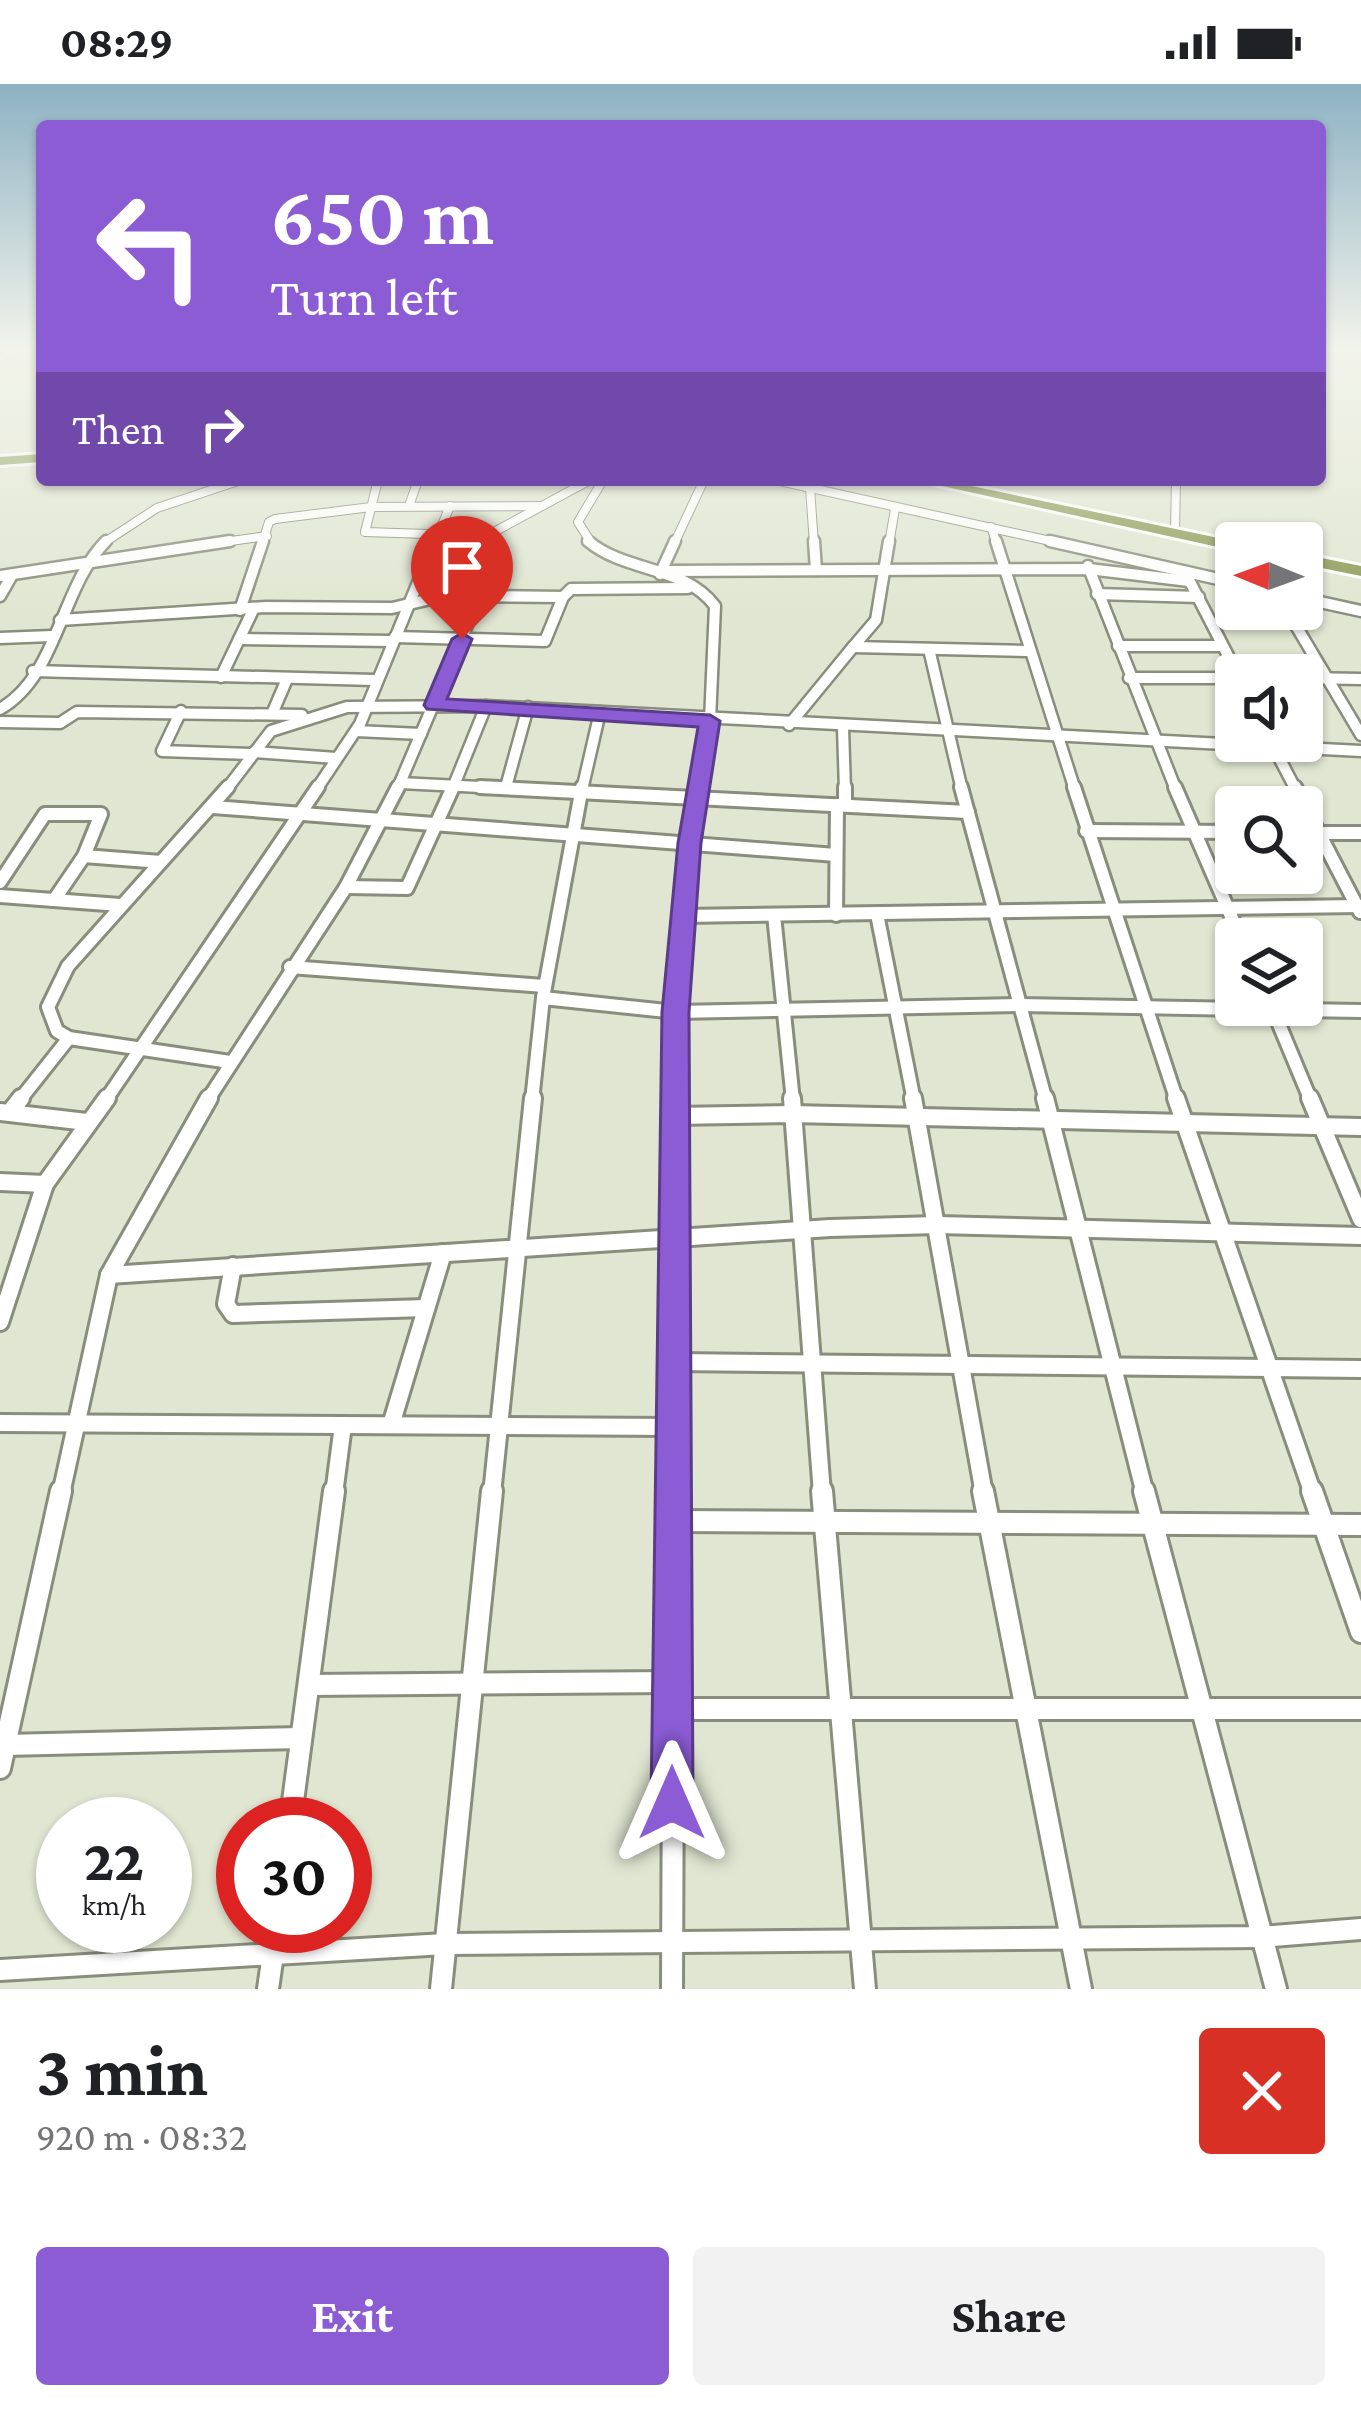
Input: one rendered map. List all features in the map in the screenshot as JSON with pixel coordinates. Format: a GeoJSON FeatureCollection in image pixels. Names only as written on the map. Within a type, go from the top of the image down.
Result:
{"type":"FeatureCollection","features":[{"type":"Feature","properties":{"kind":"highway"},"geometry":{"type":"LineString","coordinates":[[0,461],[36,458]]}},
{"type":"Feature","properties":{"kind":"highway"},"geometry":{"type":"LineString","coordinates":[[951,486],[1215,541]]}},
{"type":"Feature","properties":{"kind":"highway"},"geometry":{"type":"LineString","coordinates":[[1323,563],[1361,571]]}},
{"type":"Feature","properties":{"kind":"street"},"geometry":{"type":"LineString","coordinates":[[1,713],[13,704],[34,671],[88,561],[124,529],[165,504],[222,486]]}},
{"type":"Feature","properties":{"kind":"street"},"geometry":{"type":"LineString","coordinates":[[376,486],[365,532],[491,536],[580,486]]}},
{"type":"Feature","properties":{"kind":"street"},"geometry":{"type":"LineString","coordinates":[[409,506],[416,486]]}},
{"type":"Feature","properties":{"kind":"street"},"geometry":{"type":"LineString","coordinates":[[599,486],[578,522],[580,536],[594,548],[699,588],[715,606],[710,721],[690,843],[676,1012],[672,1989]]}},
{"type":"Feature","properties":{"kind":"street"},"geometry":{"type":"LineString","coordinates":[[661,573],[701,486]]}},
{"type":"Feature","properties":{"kind":"street"},"geometry":{"type":"LineString","coordinates":[[801,486],[1187,576],[1226,654]]}},
{"type":"Feature","properties":{"kind":"street"},"geometry":{"type":"LineString","coordinates":[[1175,532],[1176,486]]}},
{"type":"Feature","properties":{"kind":"street"},"geometry":{"type":"LineString","coordinates":[[810,488],[816,570]]}},
{"type":"Feature","properties":{"kind":"street"},"geometry":{"type":"LineString","coordinates":[[0,1322],[45,1184],[141,1051],[356,731],[450,506]]}},
{"type":"Feature","properties":{"kind":"street"},"geometry":{"type":"LineString","coordinates":[[240,610],[269,522],[283,517],[371,507],[545,506]]}},
{"type":"Feature","properties":{"kind":"street"},"geometry":{"type":"LineString","coordinates":[[789,725],[876,620],[896,508]]}},
{"type":"Feature","properties":{"kind":"street"},"geometry":{"type":"LineString","coordinates":[[991,527],[1145,1009],[1361,1632]]}},
{"type":"Feature","properties":{"kind":"street"},"geometry":{"type":"LineString","coordinates":[[0,596],[6,576],[267,536]]}},
{"type":"Feature","properties":{"kind":"street"},"geometry":{"type":"LineString","coordinates":[[0,1768],[109,1276],[138,1215],[230,1061],[346,887],[381,821],[462,639],[491,536]]}},
{"type":"Feature","properties":{"kind":"street"},"geometry":{"type":"LineString","coordinates":[[1081,548],[1129,678],[1231,918]]}},
{"type":"Feature","properties":{"kind":"street"},"geometry":{"type":"LineString","coordinates":[[431,551],[485,553]]}},
{"type":"Feature","properties":{"kind":"street"},"geometry":{"type":"LineString","coordinates":[[661,573],[1089,569],[1215,580]]}},
{"type":"Feature","properties":{"kind":"street"},"geometry":{"type":"LineString","coordinates":[[239,639],[545,641],[551,638],[563,598],[571,589],[699,588]]}},
{"type":"Feature","properties":{"kind":"street"},"geometry":{"type":"LineString","coordinates":[[60,620],[254,608],[409,607],[477,592],[563,598]]}},
{"type":"Feature","properties":{"kind":"street"},"geometry":{"type":"LineString","coordinates":[[1096,594],[1199,596]]}},
{"type":"Feature","properties":{"kind":"street"},"geometry":{"type":"LineString","coordinates":[[1323,603],[1361,611]]}},
{"type":"Feature","properties":{"kind":"street"},"geometry":{"type":"LineString","coordinates":[[221,677],[254,608]]}},
{"type":"Feature","properties":{"kind":"street"},"geometry":{"type":"LineString","coordinates":[[1298,630],[1361,735]]}},
{"type":"Feature","properties":{"kind":"street"},"geometry":{"type":"LineString","coordinates":[[0,638],[52,636]]}},
{"type":"Feature","properties":{"kind":"street"},"geometry":{"type":"LineString","coordinates":[[1118,646],[1222,646]]}},
{"type":"Feature","properties":{"kind":"street"},"geometry":{"type":"LineString","coordinates":[[853,647],[1028,651]]}},
{"type":"Feature","properties":{"kind":"street"},"geometry":{"type":"LineString","coordinates":[[929,649],[978,859],[998,911],[1199,1707],[1276,1989]]}},
{"type":"Feature","properties":{"kind":"street"},"geometry":{"type":"LineString","coordinates":[[34,671],[374,680]]}},
{"type":"Feature","properties":{"kind":"street"},"geometry":{"type":"LineString","coordinates":[[1129,678],[1215,677]]}},
{"type":"Feature","properties":{"kind":"street"},"geometry":{"type":"LineString","coordinates":[[1325,678],[1361,680]]}},
{"type":"Feature","properties":{"kind":"street"},"geometry":{"type":"LineString","coordinates":[[272,714],[287,679]]}},
{"type":"Feature","properties":{"kind":"street"},"geometry":{"type":"LineString","coordinates":[[230,1061],[69,1038],[57,1031],[48,1007],[54,987],[120,905],[213,807],[278,726],[369,705],[434,705],[1215,744]]}},
{"type":"Feature","properties":{"kind":"street"},"geometry":{"type":"LineString","coordinates":[[346,887],[406,888],[438,825],[486,706]]}},
{"type":"Feature","properties":{"kind":"street"},"geometry":{"type":"LineString","coordinates":[[506,788],[528,707]]}},
{"type":"Feature","properties":{"kind":"street"},"geometry":{"type":"LineString","coordinates":[[181,711],[162,751],[336,758]]}},
{"type":"Feature","properties":{"kind":"street"},"geometry":{"type":"LineString","coordinates":[[1,713],[60,723],[77,712],[319,715]]}},
{"type":"Feature","properties":{"kind":"street"},"geometry":{"type":"LineString","coordinates":[[441,1989],[544,992],[571,835],[600,712]]}},
{"type":"Feature","properties":{"kind":"street"},"geometry":{"type":"LineString","coordinates":[[836,914],[843,728]]}},
{"type":"Feature","properties":{"kind":"street"},"geometry":{"type":"LineString","coordinates":[[356,731],[421,734]]}},
{"type":"Feature","properties":{"kind":"street"},"geometry":{"type":"LineString","coordinates":[[1323,749],[1361,752]]}},
{"type":"Feature","properties":{"kind":"street"},"geometry":{"type":"LineString","coordinates":[[400,782],[968,812]]}},
{"type":"Feature","properties":{"kind":"street"},"geometry":{"type":"LineString","coordinates":[[213,807],[836,855]]}},
{"type":"Feature","properties":{"kind":"street"},"geometry":{"type":"LineString","coordinates":[[0,882],[7,863],[42,817],[101,814],[84,856],[54,900]]}},
{"type":"Feature","properties":{"kind":"street"},"geometry":{"type":"LineString","coordinates":[[1086,831],[1215,832]]}},
{"type":"Feature","properties":{"kind":"street"},"geometry":{"type":"LineString","coordinates":[[1323,833],[1361,833]]}},
{"type":"Feature","properties":{"kind":"street"},"geometry":{"type":"LineString","coordinates":[[683,916],[1360,909],[1323,840]]}},
{"type":"Feature","properties":{"kind":"street"},"geometry":{"type":"LineString","coordinates":[[84,856],[161,862]]}},
{"type":"Feature","properties":{"kind":"street"},"geometry":{"type":"LineString","coordinates":[[0,896],[120,905]]}},
{"type":"Feature","properties":{"kind":"street"},"geometry":{"type":"LineString","coordinates":[[877,914],[937,1226],[986,1524],[1081,1989]]}},
{"type":"Feature","properties":{"kind":"street"},"geometry":{"type":"LineString","coordinates":[[775,915],[805,1228],[865,1989]]}},
{"type":"Feature","properties":{"kind":"street"},"geometry":{"type":"LineString","coordinates":[[290,968],[544,992],[676,1012],[1020,1005],[1215,1008]]}},
{"type":"Feature","properties":{"kind":"street"},"geometry":{"type":"LineString","coordinates":[[1323,1009],[1361,1011]]}},
{"type":"Feature","properties":{"kind":"street"},"geometry":{"type":"LineString","coordinates":[[1280,1026],[1361,1219]]}},
{"type":"Feature","properties":{"kind":"street"},"geometry":{"type":"LineString","coordinates":[[5,1112],[69,1038]]}},
{"type":"Feature","properties":{"kind":"street"},"geometry":{"type":"LineString","coordinates":[[5,1112],[87,1123]]}},
{"type":"Feature","properties":{"kind":"street"},"geometry":{"type":"LineString","coordinates":[[674,1116],[793,1114],[1361,1127]]}},
{"type":"Feature","properties":{"kind":"street"},"geometry":{"type":"LineString","coordinates":[[0,1182],[45,1184]]}},
{"type":"Feature","properties":{"kind":"street"},"geometry":{"type":"LineString","coordinates":[[109,1276],[805,1228],[937,1226],[1361,1236]]}},
{"type":"Feature","properties":{"kind":"street"},"geometry":{"type":"LineString","coordinates":[[392,1425],[443,1253]]}},
{"type":"Feature","properties":{"kind":"street"},"geometry":{"type":"LineString","coordinates":[[233,1266],[226,1304],[233,1314],[426,1308]]}},
{"type":"Feature","properties":{"kind":"street"},"geometry":{"type":"LineString","coordinates":[[674,1362],[1361,1369]]}},
{"type":"Feature","properties":{"kind":"street"},"geometry":{"type":"LineString","coordinates":[[0,1423],[672,1427]]}},
{"type":"Feature","properties":{"kind":"street"},"geometry":{"type":"LineString","coordinates":[[294,1797],[343,1425]]}},
{"type":"Feature","properties":{"kind":"street"},"geometry":{"type":"LineString","coordinates":[[672,1521],[1361,1526]]}},
{"type":"Feature","properties":{"kind":"street"},"geometry":{"type":"LineString","coordinates":[[308,1685],[673,1682]]}},
{"type":"Feature","properties":{"kind":"street"},"geometry":{"type":"LineString","coordinates":[[673,1709],[1361,1709]]}},
{"type":"Feature","properties":{"kind":"street"},"geometry":{"type":"LineString","coordinates":[[5,1745],[302,1738]]}},
{"type":"Feature","properties":{"kind":"street"},"geometry":{"type":"LineString","coordinates":[[372,1948],[1261,1937],[1361,1929]]}},
{"type":"Feature","properties":{"kind":"street"},"geometry":{"type":"LineString","coordinates":[[0,1970],[273,1953],[268,1989]]}},
{"type":"Feature","properties":{"kind":"route"},"geometry":{"type":"LineString","coordinates":[[462,639],[434,705],[710,721],[690,843],[676,1012],[672,1803]]}}]}
